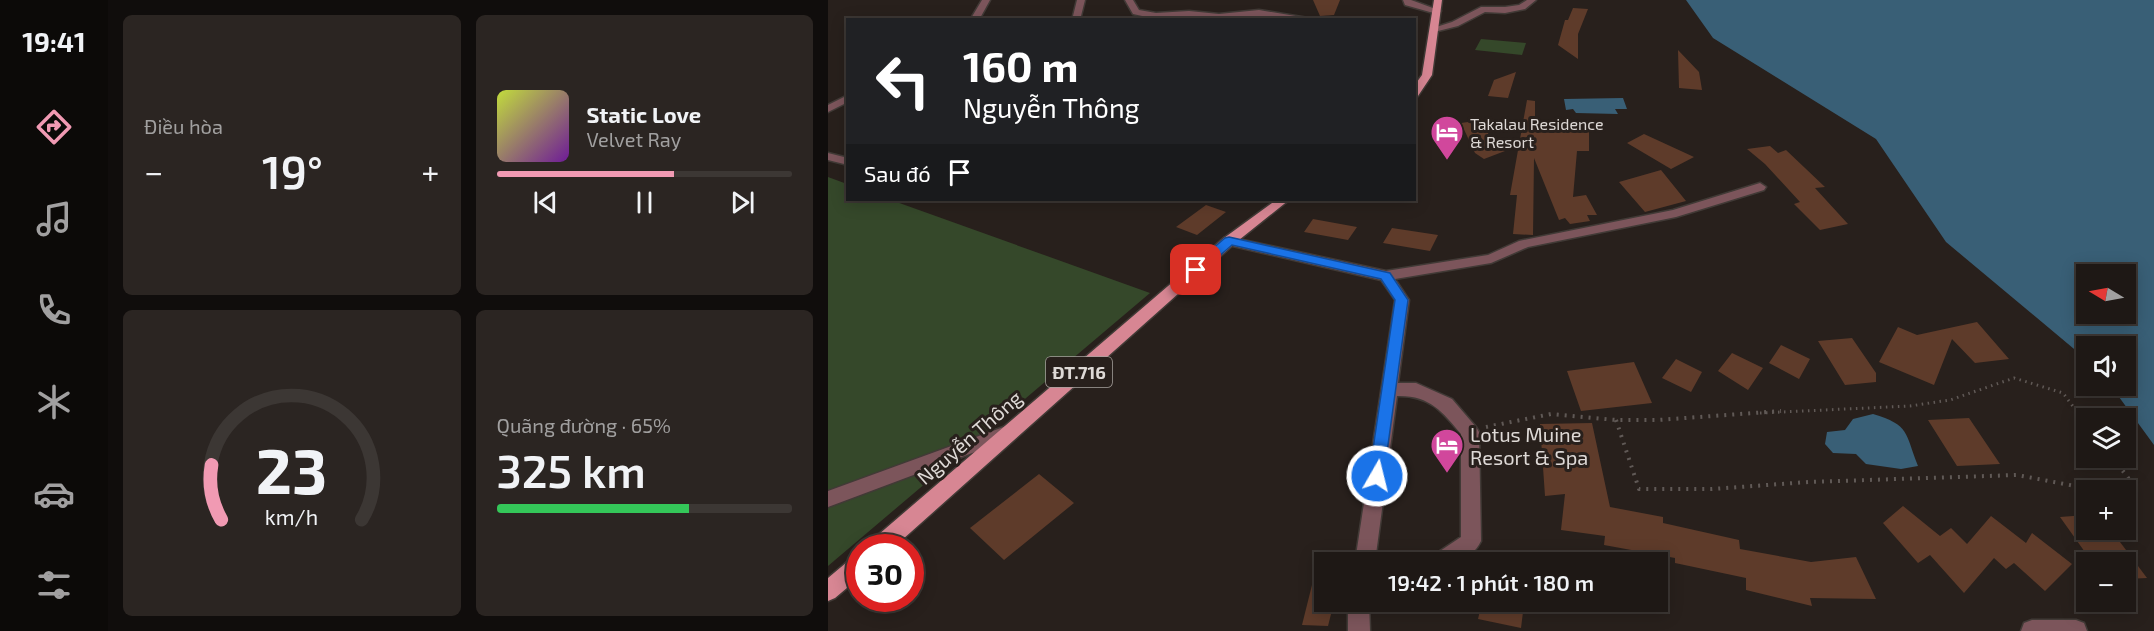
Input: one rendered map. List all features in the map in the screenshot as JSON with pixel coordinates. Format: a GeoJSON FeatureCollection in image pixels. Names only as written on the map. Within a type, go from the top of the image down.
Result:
{"type":"FeatureCollection","features":[{"type":"Feature","properties":{"kind":"main road"},"geometry":{"type":"LineString","coordinates":[[1416,91],[1426,75],[1438,0]]}},
{"type":"Feature","properties":{"kind":"main road","name":"Nguyễn Thông"},"geometry":{"type":"LineString","coordinates":[[894,534],[1229,241],[1282,201]]}},
{"type":"Feature","properties":{"kind":"main road"},"geometry":{"type":"LineString","coordinates":[[828,591],[846,576]]}},
{"type":"Feature","properties":{"kind":"street"},"geometry":{"type":"LineString","coordinates":[[975,18],[986,0]]}},
{"type":"Feature","properties":{"kind":"street"},"geometry":{"type":"LineString","coordinates":[[1076,18],[1081,0]]}},
{"type":"Feature","properties":{"kind":"street"},"geometry":{"type":"LineString","coordinates":[[1129,0],[1136,12],[1147,15],[1189,14],[1236,18],[1250,11],[1268,13],[1280,18]]}},
{"type":"Feature","properties":{"kind":"street"},"geometry":{"type":"LineString","coordinates":[[1407,0],[1416,7],[1437,11]]}},
{"type":"Feature","properties":{"kind":"street"},"geometry":{"type":"LineString","coordinates":[[1474,0],[1484,9]]}},
{"type":"Feature","properties":{"kind":"street"},"geometry":{"type":"LineString","coordinates":[[1434,29],[1455,24],[1484,9],[1505,10],[1522,7],[1532,0]]}},
{"type":"Feature","properties":{"kind":"street"},"geometry":{"type":"LineString","coordinates":[[1294,8],[1305,12],[1306,18]]}},
{"type":"Feature","properties":{"kind":"street"},"geometry":{"type":"LineString","coordinates":[[828,109],[846,99]]}},
{"type":"Feature","properties":{"kind":"street"},"geometry":{"type":"LineString","coordinates":[[828,156],[846,161]]}},
{"type":"Feature","properties":{"kind":"street"},"geometry":{"type":"LineString","coordinates":[[1229,241],[1386,276],[1491,259],[1524,244],[1676,213],[1760,187]]}},
{"type":"Feature","properties":{"kind":"street"},"geometry":{"type":"LineString","coordinates":[[1366,552],[1401,300],[1386,276]]}},
{"type":"Feature","properties":{"kind":"street"},"geometry":{"type":"LineString","coordinates":[[1389,390],[1416,389],[1446,404],[1470,432],[1471,541],[1455,552]]}},
{"type":"Feature","properties":{"kind":"street"},"geometry":{"type":"LineString","coordinates":[[828,499],[1012,431]]}},
{"type":"Feature","properties":{"kind":"street"},"geometry":{"type":"LineString","coordinates":[[1359,631],[1362,612]]}},
{"type":"Feature","properties":{"kind":"street"},"geometry":{"type":"LineString","coordinates":[[2032,631],[2076,631]]}},
{"type":"Feature","properties":{"kind":"path"},"geometry":{"type":"LineString","coordinates":[[1470,432],[1513,420],[1551,414],[1616,420],[1809,409],[1910,406],[1950,400],[2014,378],[2063,393],[2076,411]]}},
{"type":"Feature","properties":{"kind":"path"},"geometry":{"type":"LineString","coordinates":[[1616,420],[1639,489],[1712,489],[1808,482],[2017,475],[2076,486]]}},
{"type":"Feature","properties":{"kind":"path"},"geometry":{"type":"LineString","coordinates":[[2121,468],[2130,480]]}},
{"type":"Feature","properties":{"kind":"green space"},"geometry":{"type":"Polygon","coordinates":[[[1481,39],[1526,43],[1522,55],[1475,50],[1481,39]]]}},
{"type":"Feature","properties":{"kind":"green space"},"geometry":{"type":"Polygon","coordinates":[[[828,177],[846,184],[846,201],[894,201],[1150,293],[866,534],[846,534],[846,551],[828,566],[828,177]]]}},
{"type":"Feature","properties":{"kind":"water"},"geometry":{"type":"Polygon","coordinates":[[[1686,0],[2154,0],[2154,445],[2136,420],[2136,408],[2127,408],[2118,396],[2136,396],[2136,336],[2076,336],[2076,351],[1946,242],[1876,139],[1713,38],[1686,0]]]}},
{"type":"Feature","properties":{"kind":"water"},"geometry":{"type":"Polygon","coordinates":[[[1623,98],[1627,109],[1615,109],[1618,114],[1576,113],[1573,109],[1566,110],[1564,99],[1623,98]]]}},
{"type":"Feature","properties":{"kind":"water"},"geometry":{"type":"Polygon","coordinates":[[[1873,414],[1894,422],[1900,427],[1908,438],[1918,466],[1901,469],[1866,464],[1856,454],[1833,453],[1825,444],[1827,432],[1845,430],[1853,419],[1873,414]]]}},
{"type":"Feature","properties":{"kind":"building"},"geometry":{"type":"Polygon","coordinates":[[[1313,0],[1340,0],[1334,15],[1320,16],[1313,0]]]}},
{"type":"Feature","properties":{"kind":"building"},"geometry":{"type":"Polygon","coordinates":[[[1573,8],[1588,9],[1578,34],[1578,59],[1558,45],[1565,20],[1568,20],[1573,8]]]}},
{"type":"Feature","properties":{"kind":"building"},"geometry":{"type":"Polygon","coordinates":[[[1678,50],[1699,72],[1702,90],[1679,88],[1678,50]]]}},
{"type":"Feature","properties":{"kind":"building"},"geometry":{"type":"Polygon","coordinates":[[[1516,72],[1508,98],[1488,96],[1494,80],[1516,72]]]}},
{"type":"Feature","properties":{"kind":"building"},"geometry":{"type":"Polygon","coordinates":[[[1527,100],[1535,101],[1535,126],[1589,131],[1589,151],[1577,151],[1573,197],[1586,195],[1597,215],[1587,215],[1590,221],[1570,224],[1565,218],[1559,220],[1534,158],[1533,235],[1513,234],[1517,195],[1510,195],[1527,100]]]}},
{"type":"Feature","properties":{"kind":"building"},"geometry":{"type":"Polygon","coordinates":[[[1482,120],[1493,144],[1505,151],[1484,159],[1475,153],[1461,123],[1482,120]]]}},
{"type":"Feature","properties":{"kind":"building"},"geometry":{"type":"Polygon","coordinates":[[[1644,134],[1694,157],[1671,169],[1627,143],[1644,134]]]}},
{"type":"Feature","properties":{"kind":"building"},"geometry":{"type":"Polygon","coordinates":[[[1770,146],[1778,153],[1786,150],[1825,187],[1815,188],[1848,224],[1820,230],[1794,204],[1800,202],[1765,164],[1747,149],[1770,146]]]}},
{"type":"Feature","properties":{"kind":"building"},"geometry":{"type":"Polygon","coordinates":[[[1661,170],[1686,201],[1645,212],[1619,182],[1661,170]]]}},
{"type":"Feature","properties":{"kind":"building"},"geometry":{"type":"Polygon","coordinates":[[[1206,205],[1226,212],[1197,235],[1176,227],[1206,205]]]}},
{"type":"Feature","properties":{"kind":"building"},"geometry":{"type":"Polygon","coordinates":[[[1313,219],[1357,227],[1348,240],[1304,232],[1313,219]]]}},
{"type":"Feature","properties":{"kind":"building"},"geometry":{"type":"Polygon","coordinates":[[[1392,228],[1438,235],[1430,251],[1383,243],[1392,228]]]}},
{"type":"Feature","properties":{"kind":"building"},"geometry":{"type":"Polygon","coordinates":[[[1977,322],[2009,359],[1975,363],[1952,339],[1934,385],[1879,362],[1898,327],[1917,335],[1977,322]]]}},
{"type":"Feature","properties":{"kind":"building"},"geometry":{"type":"Polygon","coordinates":[[[1852,338],[1876,373],[1876,382],[1845,385],[1818,341],[1852,338]]]}},
{"type":"Feature","properties":{"kind":"building"},"geometry":{"type":"Polygon","coordinates":[[[1781,345],[1810,359],[1799,379],[1769,363],[1781,345]]]}},
{"type":"Feature","properties":{"kind":"building"},"geometry":{"type":"Polygon","coordinates":[[[1732,353],[1763,368],[1748,390],[1718,371],[1732,353]]]}},
{"type":"Feature","properties":{"kind":"building"},"geometry":{"type":"Polygon","coordinates":[[[1676,359],[1702,372],[1691,392],[1662,378],[1676,359]]]}},
{"type":"Feature","properties":{"kind":"building"},"geometry":{"type":"Polygon","coordinates":[[[1634,362],[1652,403],[1581,411],[1567,371],[1634,362]]]}},
{"type":"Feature","properties":{"kind":"building"},"geometry":{"type":"Polygon","coordinates":[[[1969,418],[2000,464],[1957,466],[1928,420],[1969,418]]]}},
{"type":"Feature","properties":{"kind":"building"},"geometry":{"type":"Polygon","coordinates":[[[1592,423],[1610,507],[1663,517],[1663,523],[1739,540],[1740,549],[1811,562],[1856,557],[1876,599],[1810,598],[1812,606],[1746,590],[1746,578],[1675,563],[1675,558],[1668,557],[1668,552],[1642,552],[1604,545],[1605,536],[1561,530],[1565,494],[1545,496],[1540,424],[1592,423]]]}},
{"type":"Feature","properties":{"kind":"building"},"geometry":{"type":"Polygon","coordinates":[[[1039,474],[1074,503],[1004,560],[970,528],[1039,474]]]}},
{"type":"Feature","properties":{"kind":"building"},"geometry":{"type":"Polygon","coordinates":[[[1903,506],[1940,536],[1951,528],[1967,544],[1991,516],[2026,543],[2032,533],[2072,564],[2045,591],[2014,563],[2006,569],[1994,558],[1964,593],[1930,555],[1918,563],[1883,523],[1903,506]]]}},
{"type":"Feature","properties":{"kind":"building"},"geometry":{"type":"Polygon","coordinates":[[[2076,516],[2076,540],[2060,517],[2076,516]]]}},
{"type":"Feature","properties":{"kind":"building"},"geometry":{"type":"Polygon","coordinates":[[[2076,540],[2118,540],[2128,552],[2085,552],[2076,540]]]}},
{"type":"Feature","properties":{"kind":"building"},"geometry":{"type":"Polygon","coordinates":[[[2136,563],[2147,578],[2136,579],[2136,563]]]}},
{"type":"Feature","properties":{"kind":"building"},"geometry":{"type":"Polygon","coordinates":[[[1312,585],[1314,585],[1314,612],[1332,612],[1328,626],[1302,625],[1312,585]]]}},
{"type":"Feature","properties":{"kind":"building"},"geometry":{"type":"Polygon","coordinates":[[[1480,612],[1523,612],[1521,628],[1478,619],[1480,612]]]}},
{"type":"Feature","properties":{"kind":"place","name":"Takalau Residence & Resort"},"geometry":{"type":"Point","coordinates":[1447,161]}},
{"type":"Feature","properties":{"kind":"place","name":"Lotus Muine Resort & Spa"},"geometry":{"type":"Point","coordinates":[1447,474]}},
{"type":"Feature","properties":{"kind":"route"},"geometry":{"type":"LineString","coordinates":[[1196,270],[1229,241],[1386,276],[1401,300],[1377,476]]}}]}
